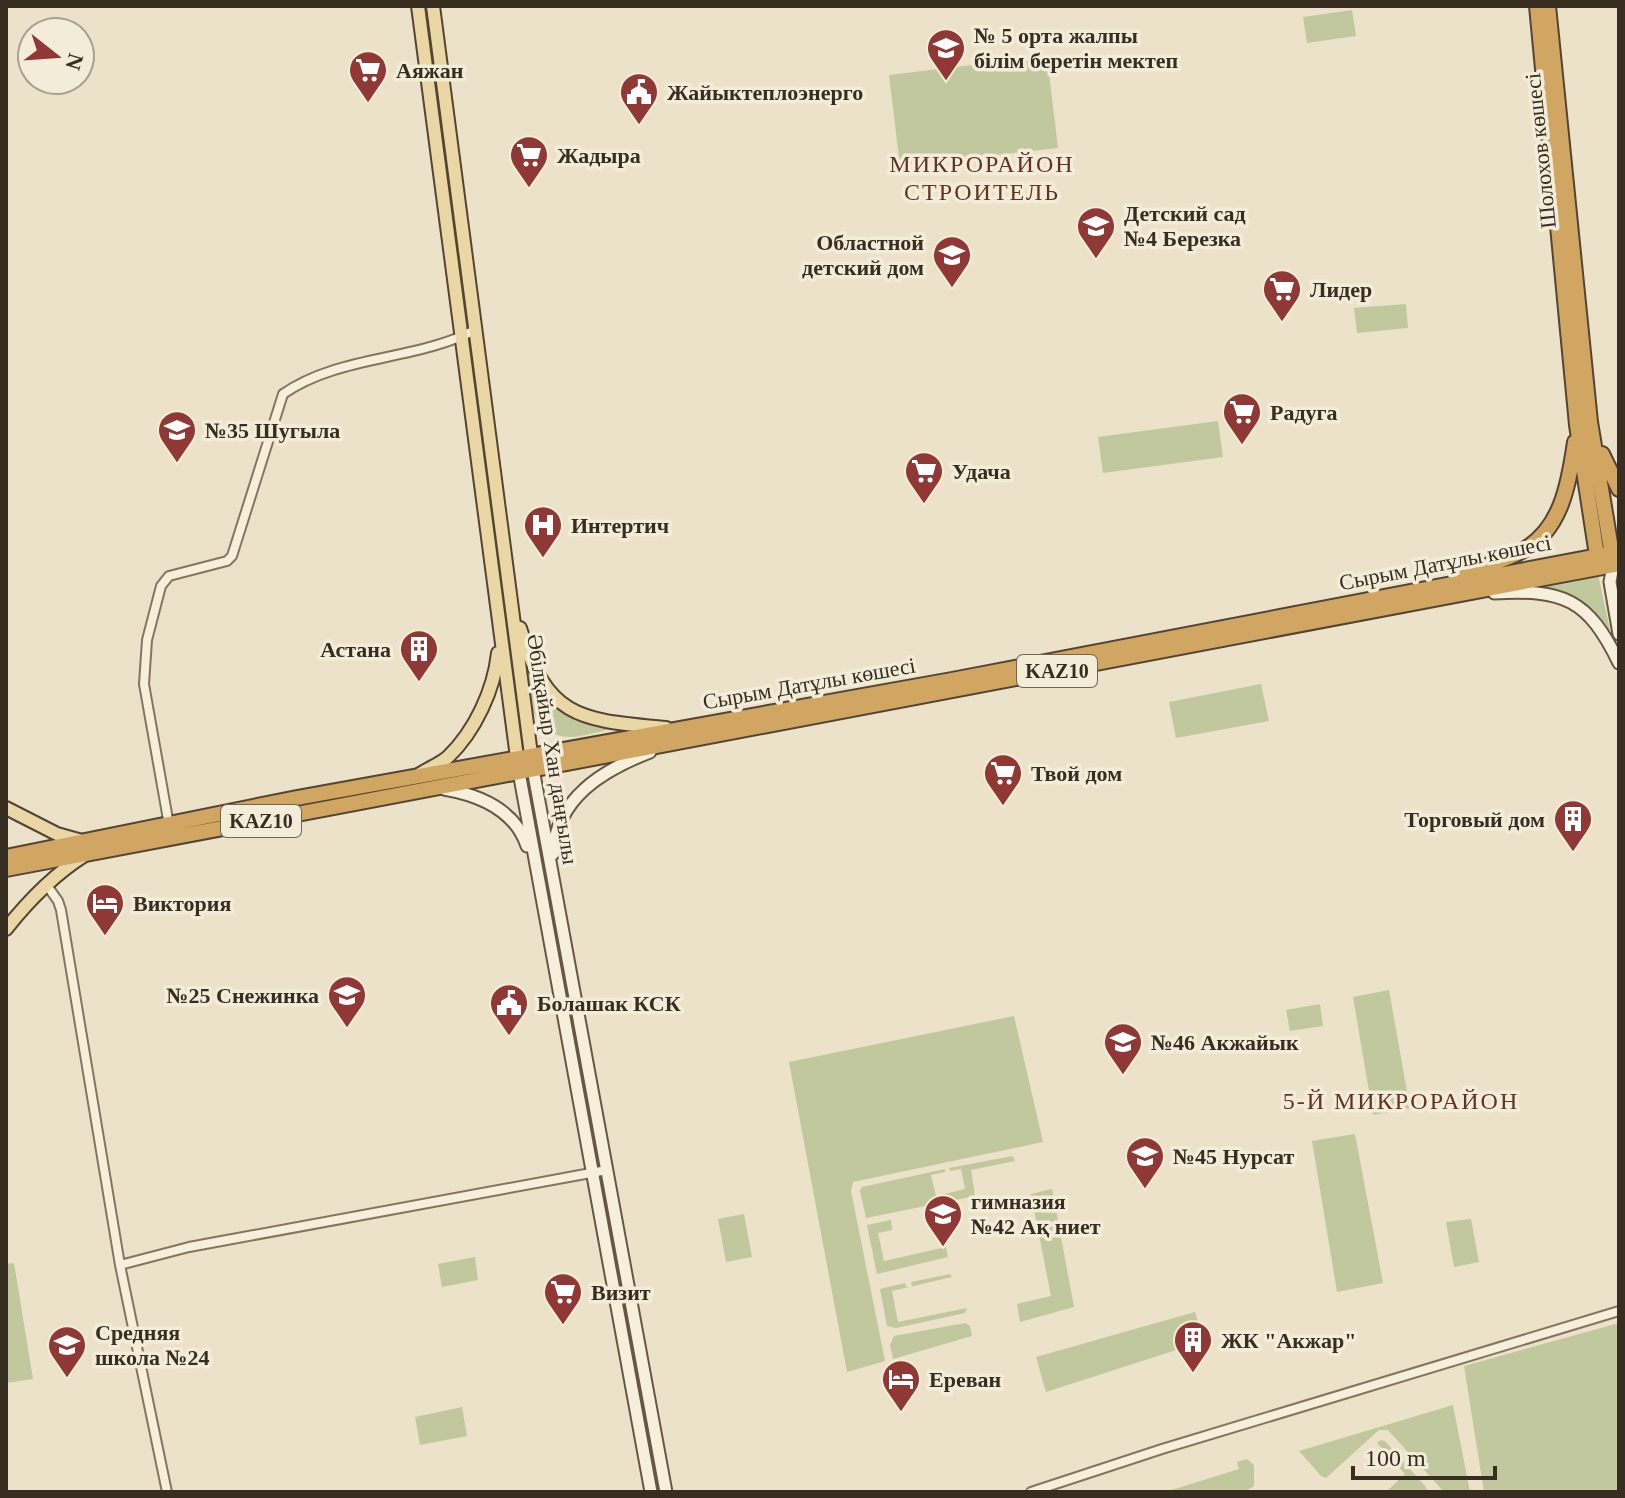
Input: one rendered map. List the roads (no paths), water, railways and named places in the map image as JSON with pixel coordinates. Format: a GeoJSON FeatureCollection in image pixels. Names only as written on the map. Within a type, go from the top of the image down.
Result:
{"type":"FeatureCollection","features":[{"type":"Feature","properties":{"kind":"highway","name":"Шолохов көшесі"},"geometry":{"type":"LineString","coordinates":[[1537,6],[1567,325],[1584,423]]}},
{"type":"Feature","properties":{"kind":"highway","name":"Шолохов көшесі"},"geometry":{"type":"LineString","coordinates":[[1548,6],[1583,346],[1584,423]]}},
{"type":"Feature","properties":{"kind":"highway"},"geometry":{"type":"LineString","coordinates":[[1584,423],[1619,489]]}},
{"type":"Feature","properties":{"kind":"highway"},"geometry":{"type":"LineString","coordinates":[[1584,423],[1610,560]]}},
{"type":"Feature","properties":{"kind":"highway"},"geometry":{"type":"LineString","coordinates":[[1437,592],[1521,552],[1553,523],[1584,423]]}},
{"type":"Feature","properties":{"kind":"highway","name":"Сырым Датұлы көшесі"},"geometry":{"type":"LineString","coordinates":[[170,832],[415,777],[525,763],[675,736],[952,680],[1610,560]]}},
{"type":"Feature","properties":{"kind":"highway","name":"Сырым Датұлы көшесі"},"geometry":{"type":"LineString","coordinates":[[6,857],[87,847],[435,788],[525,763]]}},
{"type":"Feature","properties":{"kind":"highway","name":"Сырым Датұлы көшесі"},"geometry":{"type":"LineString","coordinates":[[6,869],[87,847]]}},
{"type":"Feature","properties":{"kind":"main road","name":"Әбілқайыр Хан даңғылы"},"geometry":{"type":"LineString","coordinates":[[418,6],[500,634],[525,763],[552,874],[666,1492]]}},
{"type":"Feature","properties":{"kind":"main road","name":"Әбілқайыр Хан даңғылы"},"geometry":{"type":"LineString","coordinates":[[433,6],[509,590],[538,877],[651,1492]]}},
{"type":"Feature","properties":{"kind":"main road"},"geometry":{"type":"LineString","coordinates":[[1610,560],[1610,582],[1619,634]]}},
{"type":"Feature","properties":{"kind":"main road"},"geometry":{"type":"LineString","coordinates":[[509,590],[523,638],[540,679],[565,706],[596,721],[675,736]]}},
{"type":"Feature","properties":{"kind":"main road"},"geometry":{"type":"LineString","coordinates":[[1437,592],[1529,591],[1553,595],[1581,608],[1595,620],[1619,663]]}},
{"type":"Feature","properties":{"kind":"main road"},"geometry":{"type":"LineString","coordinates":[[415,777],[447,757],[470,726],[495,677],[500,634]]}},
{"type":"Feature","properties":{"kind":"main road"},"geometry":{"type":"LineString","coordinates":[[552,874],[556,830],[562,816],[582,790],[598,777],[675,736]]}},
{"type":"Feature","properties":{"kind":"main road"},"geometry":{"type":"LineString","coordinates":[[435,788],[479,798],[510,816],[525,839],[538,877]]}},
{"type":"Feature","properties":{"kind":"main road"},"geometry":{"type":"LineString","coordinates":[[6,808],[87,847],[46,884],[6,929]]}},
{"type":"Feature","properties":{"kind":"street"},"geometry":{"type":"LineString","coordinates":[[170,832],[144,684],[147,640],[161,586],[169,576],[227,561],[232,556],[283,394],[305,378],[462,337],[475,330]]}},
{"type":"Feature","properties":{"kind":"street"},"geometry":{"type":"LineString","coordinates":[[46,884],[61,910],[120,1265],[167,1492]]}},
{"type":"Feature","properties":{"kind":"street"},"geometry":{"type":"LineString","coordinates":[[120,1265],[189,1247],[607,1170]]}},
{"type":"Feature","properties":{"kind":"street"},"geometry":{"type":"LineString","coordinates":[[1031,1492],[1162,1449],[1619,1311]]}},
{"type":"Feature","properties":{"kind":"place","name":"№ 5 орта жалпы білім беретін мектеп"},"geometry":{"type":"Point","coordinates":[946,82]}},
{"type":"Feature","properties":{"kind":"place","name":"Аяжан"},"geometry":{"type":"Point","coordinates":[368,104]}},
{"type":"Feature","properties":{"kind":"place","name":"Жайыктеплоэнерго"},"geometry":{"type":"Point","coordinates":[639,126]}},
{"type":"Feature","properties":{"kind":"place","name":"Жадыра"},"geometry":{"type":"Point","coordinates":[529,189]}},
{"type":"Feature","properties":{"kind":"place","name":"Детский сад №4 Березка"},"geometry":{"type":"Point","coordinates":[1096,260]}},
{"type":"Feature","properties":{"kind":"place","name":"Областной детский дом"},"geometry":{"type":"Point","coordinates":[952,289]}},
{"type":"Feature","properties":{"kind":"place","name":"Лидер"},"geometry":{"type":"Point","coordinates":[1282,323]}},
{"type":"Feature","properties":{"kind":"place","name":"Радуга"},"geometry":{"type":"Point","coordinates":[1242,446]}},
{"type":"Feature","properties":{"kind":"place","name":"№35 Шугыла"},"geometry":{"type":"Point","coordinates":[177,464]}},
{"type":"Feature","properties":{"kind":"place","name":"Удача"},"geometry":{"type":"Point","coordinates":[924,505]}},
{"type":"Feature","properties":{"kind":"place","name":"Интертич"},"geometry":{"type":"Point","coordinates":[543,559]}},
{"type":"Feature","properties":{"kind":"place","name":"Астана"},"geometry":{"type":"Point","coordinates":[419,683]}},
{"type":"Feature","properties":{"kind":"place","name":"Твой дом"},"geometry":{"type":"Point","coordinates":[1003,807]}},
{"type":"Feature","properties":{"kind":"place","name":"Торговый дом"},"geometry":{"type":"Point","coordinates":[1573,853]}},
{"type":"Feature","properties":{"kind":"place","name":"Виктория"},"geometry":{"type":"Point","coordinates":[105,937]}},
{"type":"Feature","properties":{"kind":"place","name":"№25 Снежинка"},"geometry":{"type":"Point","coordinates":[347,1029]}},
{"type":"Feature","properties":{"kind":"place","name":"Болашак КСК"},"geometry":{"type":"Point","coordinates":[509,1037]}},
{"type":"Feature","properties":{"kind":"place","name":"№46 Акжайык"},"geometry":{"type":"Point","coordinates":[1123,1076]}},
{"type":"Feature","properties":{"kind":"place","name":"№45 Нурсат"},"geometry":{"type":"Point","coordinates":[1145,1190]}},
{"type":"Feature","properties":{"kind":"place","name":"гимназия №42 Ақ ниет"},"geometry":{"type":"Point","coordinates":[943,1248]}},
{"type":"Feature","properties":{"kind":"place","name":"Визит"},"geometry":{"type":"Point","coordinates":[563,1326]}},
{"type":"Feature","properties":{"kind":"place","name":"ЖК \"Акжар\""},"geometry":{"type":"Point","coordinates":[1193,1374]}},
{"type":"Feature","properties":{"kind":"place","name":"Средняя школа №24"},"geometry":{"type":"Point","coordinates":[67,1379]}},
{"type":"Feature","properties":{"kind":"place","name":"Ереван"},"geometry":{"type":"Point","coordinates":[901,1413]}},
{"type":"Feature","properties":{"kind":"district","name":"МИКРОРАЙОН СТРОИТЕЛЬ"},"geometry":{"type":"Point","coordinates":[982,178]}},
{"type":"Feature","properties":{"kind":"district","name":"5-Й МИКРОРАЙОН"},"geometry":{"type":"Point","coordinates":[1401,1101]}}]}
